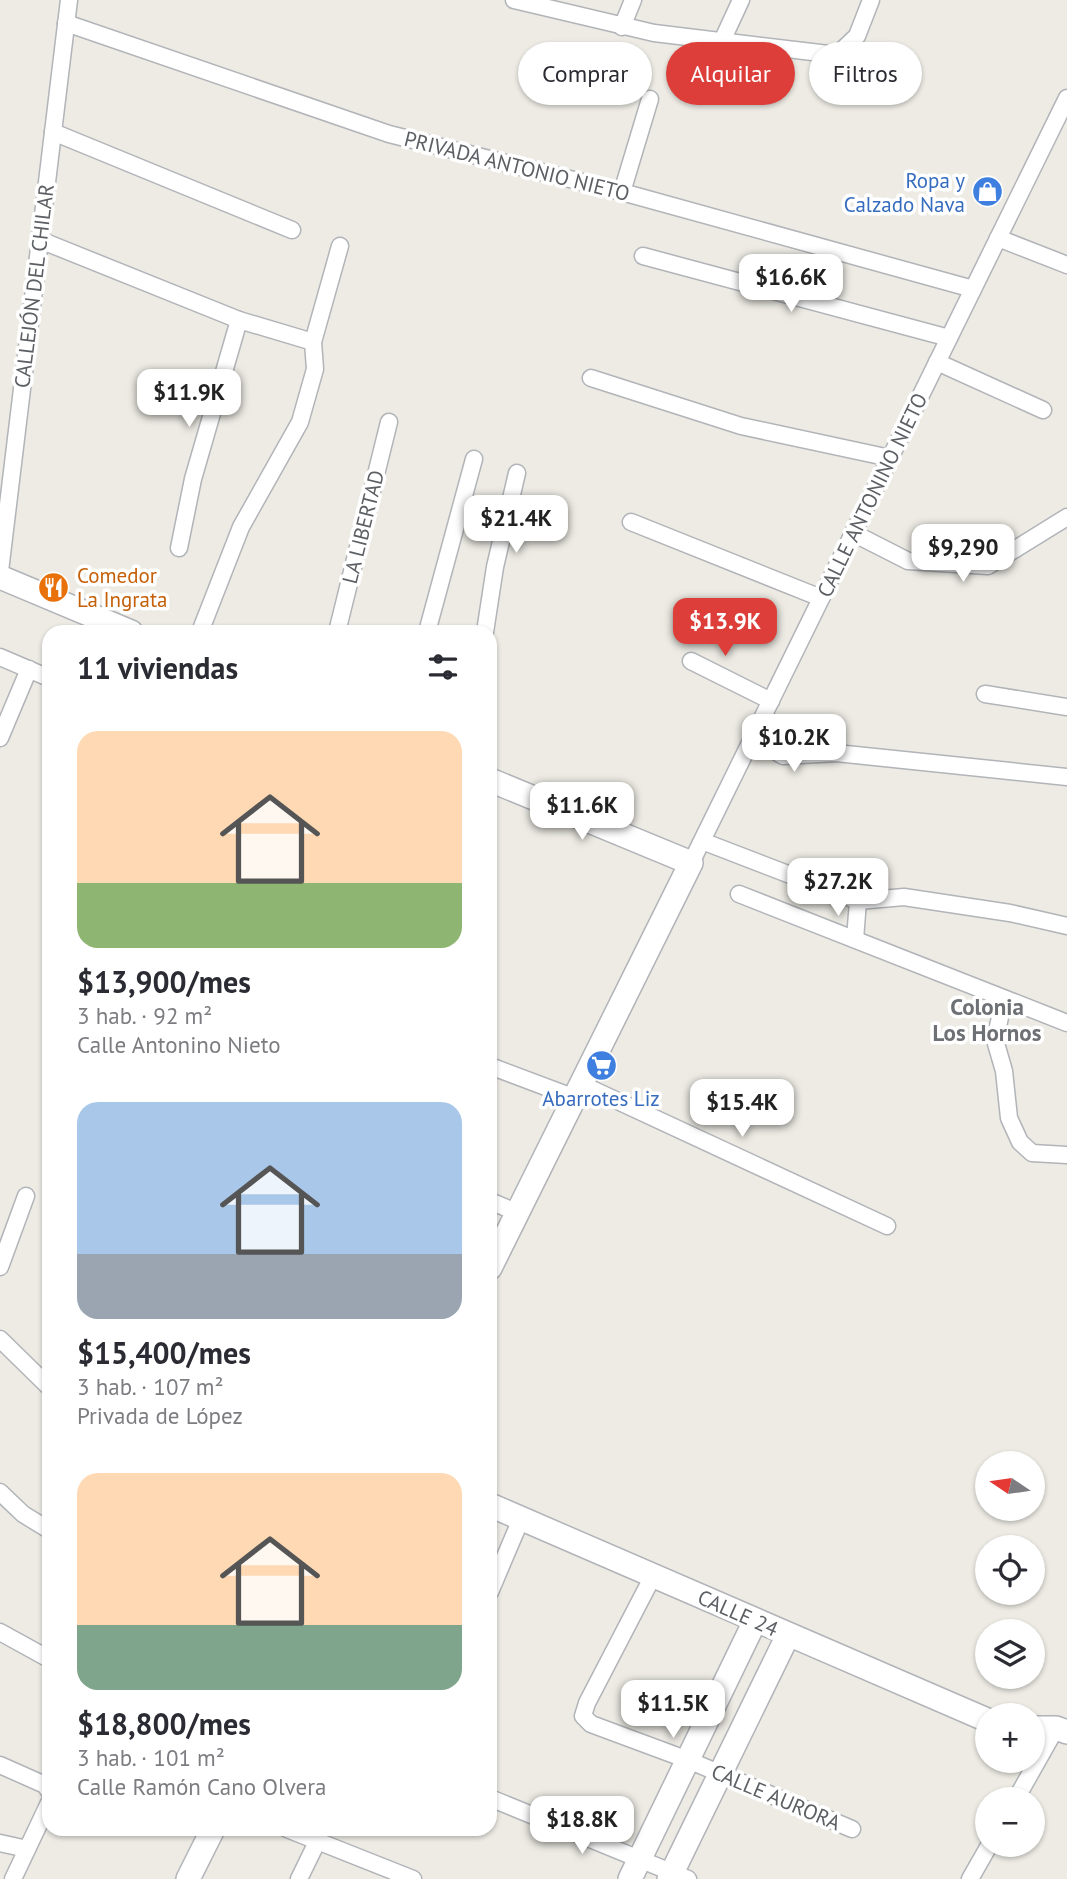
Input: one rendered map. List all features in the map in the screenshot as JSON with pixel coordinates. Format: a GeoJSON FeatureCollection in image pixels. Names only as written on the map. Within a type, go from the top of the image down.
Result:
{"type":"FeatureCollection","features":[{"type":"Feature","properties":{"kind":"street","name":"CALLEJÓN DEL CHILAR"},"geometry":{"type":"LineString","coordinates":[[0,571],[69,0]]}},
{"type":"Feature","properties":{"kind":"street"},"geometry":{"type":"LineString","coordinates":[[517,0],[622,27],[837,55],[857,36],[872,0]]}},
{"type":"Feature","properties":{"kind":"street"},"geometry":{"type":"LineString","coordinates":[[622,27],[633,0]]}},
{"type":"Feature","properties":{"kind":"street"},"geometry":{"type":"LineString","coordinates":[[722,41],[741,0]]}},
{"type":"Feature","properties":{"kind":"street","name":"PRIVADA ANTONIO NIETO"},"geometry":{"type":"LineString","coordinates":[[66,23],[388,134],[622,192],[973,289]]}},
{"type":"Feature","properties":{"kind":"street","name":"CALLE ANTONINO NIETO"},"geometry":{"type":"LineString","coordinates":[[497,1254],[998,238],[1063,116],[1067,98]]}},
{"type":"Feature","properties":{"kind":"street"},"geometry":{"type":"LineString","coordinates":[[622,192],[648,105]]}},
{"type":"Feature","properties":{"kind":"street"},"geometry":{"type":"LineString","coordinates":[[53,132],[292,230]]}},
{"type":"Feature","properties":{"kind":"street"},"geometry":{"type":"LineString","coordinates":[[998,238],[1067,265]]}},
{"type":"Feature","properties":{"kind":"street"},"geometry":{"type":"LineString","coordinates":[[40,240],[240,320],[313,342]]}},
{"type":"Feature","properties":{"kind":"street"},"geometry":{"type":"LineString","coordinates":[[203,625],[241,527],[300,422],[315,369],[313,342],[340,246]]}},
{"type":"Feature","properties":{"kind":"street"},"geometry":{"type":"LineString","coordinates":[[643,256],[949,338]]}},
{"type":"Feature","properties":{"kind":"street"},"geometry":{"type":"LineString","coordinates":[[179,548],[193,479],[240,320]]}},
{"type":"Feature","properties":{"kind":"street"},"geometry":{"type":"LineString","coordinates":[[937,362],[1043,410]]}},
{"type":"Feature","properties":{"kind":"street"},"geometry":{"type":"LineString","coordinates":[[591,378],[741,426],[890,458]]}},
{"type":"Feature","properties":{"kind":"street","name":"LA LIBERTAD"},"geometry":{"type":"LineString","coordinates":[[339,625],[389,422]]}},
{"type":"Feature","properties":{"kind":"street"},"geometry":{"type":"LineString","coordinates":[[429,625],[474,459]]}},
{"type":"Feature","properties":{"kind":"street"},"geometry":{"type":"LineString","coordinates":[[486,625],[495,566],[517,473]]}},
{"type":"Feature","properties":{"kind":"street"},"geometry":{"type":"LineString","coordinates":[[853,533],[908,561],[988,566],[1067,517]]}},
{"type":"Feature","properties":{"kind":"street"},"geometry":{"type":"LineString","coordinates":[[631,522],[819,601]]}},
{"type":"Feature","properties":{"kind":"street"},"geometry":{"type":"LineString","coordinates":[[729,570],[819,601]]}},
{"type":"Feature","properties":{"kind":"street"},"geometry":{"type":"LineString","coordinates":[[0,577],[114,625]]}},
{"type":"Feature","properties":{"kind":"street"},"geometry":{"type":"LineString","coordinates":[[0,657],[42,675]]}},
{"type":"Feature","properties":{"kind":"street"},"geometry":{"type":"LineString","coordinates":[[691,661],[771,701]]}},
{"type":"Feature","properties":{"kind":"street"},"geometry":{"type":"LineString","coordinates":[[0,738],[29,669]]}},
{"type":"Feature","properties":{"kind":"street"},"geometry":{"type":"LineString","coordinates":[[985,694],[1067,707]]}},
{"type":"Feature","properties":{"kind":"street"},"geometry":{"type":"LineString","coordinates":[[752,737],[761,745],[783,755],[836,754],[1067,777]]}},
{"type":"Feature","properties":{"kind":"street"},"geometry":{"type":"LineString","coordinates":[[497,783],[691,863]]}},
{"type":"Feature","properties":{"kind":"street"},"geometry":{"type":"LineString","coordinates":[[702,841],[858,901],[904,897],[1010,913],[1067,926]]}},
{"type":"Feature","properties":{"kind":"street"},"geometry":{"type":"LineString","coordinates":[[739,894],[1067,1023]]}},
{"type":"Feature","properties":{"kind":"street"},"geometry":{"type":"LineString","coordinates":[[855,939],[858,901]]}},
{"type":"Feature","properties":{"kind":"street"},"geometry":{"type":"LineString","coordinates":[[1004,999],[995,1040],[1004,1072],[1009,1118],[1020,1142],[1032,1153],[1067,1156]]}},
{"type":"Feature","properties":{"kind":"street"},"geometry":{"type":"LineString","coordinates":[[497,1068],[578,1091],[887,1226]]}},
{"type":"Feature","properties":{"kind":"street"},"geometry":{"type":"LineString","coordinates":[[0,1267],[26,1196]]}},
{"type":"Feature","properties":{"kind":"street"},"geometry":{"type":"LineString","coordinates":[[497,1203],[518,1213]]}},
{"type":"Feature","properties":{"kind":"street"},"geometry":{"type":"LineString","coordinates":[[0,1339],[42,1380]]}},
{"type":"Feature","properties":{"kind":"street"},"geometry":{"type":"LineString","coordinates":[[0,1492],[23,1514],[42,1526]]}},
{"type":"Feature","properties":{"kind":"street","name":"CALLE 24"},"geometry":{"type":"LineString","coordinates":[[497,1508],[975,1715]]}},
{"type":"Feature","properties":{"kind":"street"},"geometry":{"type":"LineString","coordinates":[[497,1575],[520,1519]]}},
{"type":"Feature","properties":{"kind":"street","name":"CALLE AURORA"},"geometry":{"type":"LineString","coordinates":[[653,1576],[587,1703],[583,1716],[591,1724],[688,1760],[852,1829]]}},
{"type":"Feature","properties":{"kind":"street"},"geometry":{"type":"LineString","coordinates":[[635,1869],[755,1621]]}},
{"type":"Feature","properties":{"kind":"street"},"geometry":{"type":"LineString","coordinates":[[0,1632],[42,1655]]}},
{"type":"Feature","properties":{"kind":"street"},"geometry":{"type":"LineString","coordinates":[[497,1801],[635,1869],[677,1877],[720,1774],[788,1635]]}},
{"type":"Feature","properties":{"kind":"street"},"geometry":{"type":"LineString","coordinates":[[1024,1787],[1061,1730]]}},
{"type":"Feature","properties":{"kind":"street"},"geometry":{"type":"LineString","coordinates":[[0,1765],[42,1784]]}},
{"type":"Feature","properties":{"kind":"street"},"geometry":{"type":"LineString","coordinates":[[13,1879],[42,1818]]}},
{"type":"Feature","properties":{"kind":"street"},"geometry":{"type":"LineString","coordinates":[[188,1879],[210,1836]]}},
{"type":"Feature","properties":{"kind":"street"},"geometry":{"type":"LineString","coordinates":[[307,1836],[413,1879]]}},
{"type":"Feature","properties":{"kind":"street"},"geometry":{"type":"LineString","coordinates":[[299,1879],[318,1840]]}},
{"type":"Feature","properties":{"kind":"street"},"geometry":{"type":"LineString","coordinates":[[0,1843],[27,1849]]}},
{"type":"Feature","properties":{"kind":"street"},"geometry":{"type":"LineString","coordinates":[[970,1879],[983,1857]]}},
{"type":"Feature","properties":{"kind":"place","name":"Ropa y Calzado Nava"},"geometry":{"type":"Point","coordinates":[988,192]}},
{"type":"Feature","properties":{"kind":"place","name":"Comedor La Ingrata"},"geometry":{"type":"Point","coordinates":[54,587]}},
{"type":"Feature","properties":{"kind":"place","name":"Abarrotes Liz"},"geometry":{"type":"Point","coordinates":[601,1066]}},
{"type":"Feature","properties":{"kind":"district","name":"Colonia Los Hornos"},"geometry":{"type":"Point","coordinates":[987,1019]}}]}
